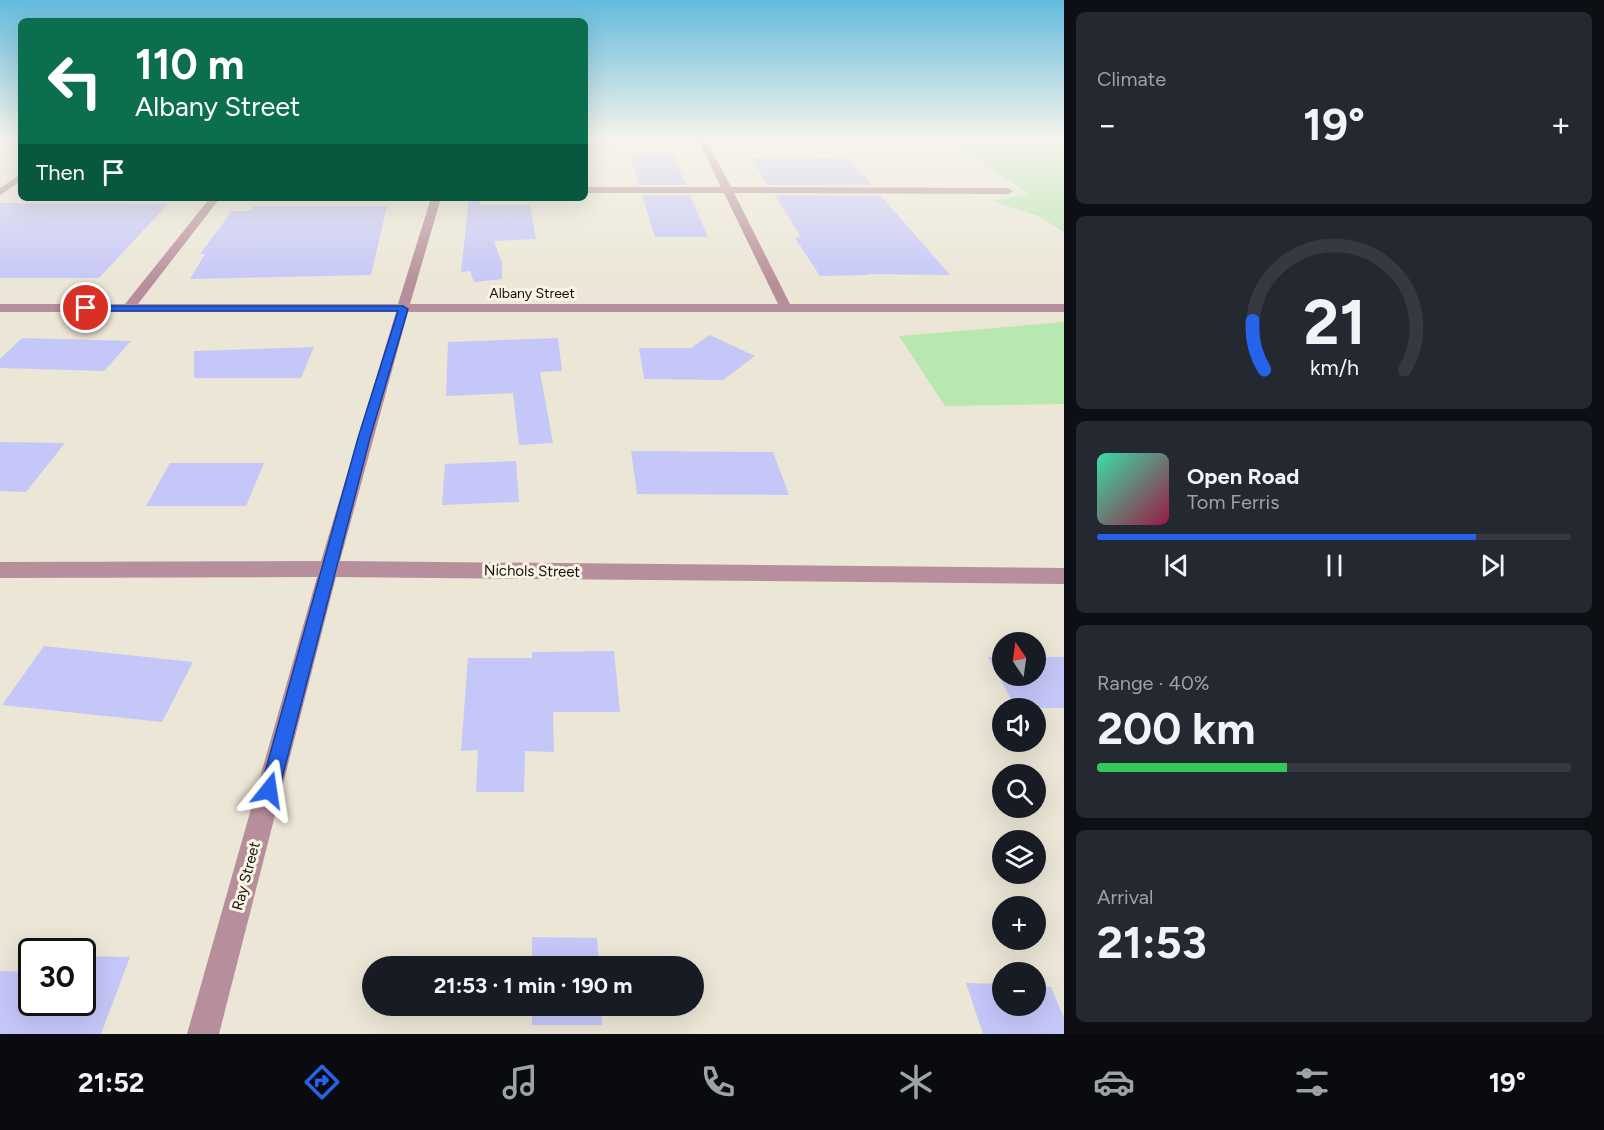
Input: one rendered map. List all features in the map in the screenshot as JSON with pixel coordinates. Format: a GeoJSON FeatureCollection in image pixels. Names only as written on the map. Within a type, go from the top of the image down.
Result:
{"type":"FeatureCollection","features":[{"type":"Feature","properties":{"kind":"street"},"geometry":{"type":"LineString","coordinates":[[727,187],[786,308]]}},
{"type":"Feature","properties":{"kind":"street"},"geometry":{"type":"LineString","coordinates":[[2,189],[18,188]]}},
{"type":"Feature","properties":{"kind":"street"},"geometry":{"type":"LineString","coordinates":[[588,190],[1008,191]]}},
{"type":"Feature","properties":{"kind":"street"},"geometry":{"type":"LineString","coordinates":[[129,308],[213,201]]}},
{"type":"Feature","properties":{"kind":"street","name":"Ray Street"},"geometry":{"type":"LineString","coordinates":[[203,1034],[364,438],[435,201]]}},
{"type":"Feature","properties":{"kind":"street","name":"Albany Street"},"geometry":{"type":"LineString","coordinates":[[0,308],[1064,308]]}},
{"type":"Feature","properties":{"kind":"street","name":"Nichols Street"},"geometry":{"type":"LineString","coordinates":[[0,570],[329,569],[1064,576]]}},
{"type":"Feature","properties":{"kind":"green space"},"geometry":{"type":"Polygon","coordinates":[[[1018,187],[1064,187],[1064,232],[1038,216],[992,201],[1028,194],[1018,187]]]}},
{"type":"Feature","properties":{"kind":"green space"},"geometry":{"type":"Polygon","coordinates":[[[1064,322],[1064,404],[945,406],[899,336],[1064,322]]]}},
{"type":"Feature","properties":{"kind":"building"},"geometry":{"type":"Polygon","coordinates":[[[642,195],[690,195],[708,237],[655,237],[642,195]]]}},
{"type":"Feature","properties":{"kind":"building"},"geometry":{"type":"Polygon","coordinates":[[[775,195],[881,196],[950,275],[820,276],[795,238],[801,237],[775,195]]]}},
{"type":"Feature","properties":{"kind":"building"},"geometry":{"type":"Polygon","coordinates":[[[469,201],[479,201],[480,205],[530,205],[536,239],[494,241],[502,263],[502,279],[474,282],[470,271],[461,272],[469,201]]]}},
{"type":"Feature","properties":{"kind":"building"},"geometry":{"type":"Polygon","coordinates":[[[0,203],[168,204],[99,278],[0,278],[0,203]]]}},
{"type":"Feature","properties":{"kind":"building"},"geometry":{"type":"Polygon","coordinates":[[[254,206],[387,206],[371,275],[190,279],[205,254],[200,254],[232,211],[250,211],[254,206]]]}},
{"type":"Feature","properties":{"kind":"building"},"geometry":{"type":"Polygon","coordinates":[[[710,335],[755,356],[723,380],[644,379],[639,348],[691,348],[710,335]]]}},
{"type":"Feature","properties":{"kind":"building"},"geometry":{"type":"Polygon","coordinates":[[[22,338],[131,341],[104,371],[0,368],[0,359],[22,338]]]}},
{"type":"Feature","properties":{"kind":"building"},"geometry":{"type":"Polygon","coordinates":[[[558,338],[562,371],[540,372],[553,443],[519,445],[513,393],[446,396],[448,342],[558,338]]]}},
{"type":"Feature","properties":{"kind":"building"},"geometry":{"type":"Polygon","coordinates":[[[314,347],[301,378],[194,378],[194,351],[314,347]]]}},
{"type":"Feature","properties":{"kind":"building"},"geometry":{"type":"Polygon","coordinates":[[[0,442],[65,443],[26,492],[0,491],[0,442]]]}},
{"type":"Feature","properties":{"kind":"building"},"geometry":{"type":"Polygon","coordinates":[[[631,451],[773,452],[789,495],[637,494],[631,451]]]}},
{"type":"Feature","properties":{"kind":"building"},"geometry":{"type":"Polygon","coordinates":[[[516,461],[519,502],[442,505],[445,464],[516,461]]]}},
{"type":"Feature","properties":{"kind":"building"},"geometry":{"type":"Polygon","coordinates":[[[170,463],[264,463],[246,506],[146,506],[170,463]]]}},
{"type":"Feature","properties":{"kind":"building"},"geometry":{"type":"Polygon","coordinates":[[[44,646],[193,662],[162,722],[2,705],[44,646]]]}},
{"type":"Feature","properties":{"kind":"building"},"geometry":{"type":"Polygon","coordinates":[[[614,651],[620,712],[553,712],[554,752],[525,751],[524,792],[476,792],[478,750],[461,751],[468,658],[532,658],[532,652],[614,651]]]}},
{"type":"Feature","properties":{"kind":"building"},"geometry":{"type":"Polygon","coordinates":[[[1046,657],[1064,657],[1064,708],[1046,708],[1046,698],[1011,698],[1004,686],[1046,686],[1046,657]]]}},
{"type":"Feature","properties":{"kind":"building"},"geometry":{"type":"Polygon","coordinates":[[[532,937],[597,938],[598,956],[532,956],[532,937]]]}},
{"type":"Feature","properties":{"kind":"building"},"geometry":{"type":"Polygon","coordinates":[[[96,956],[130,957],[101,1034],[0,1034],[0,971],[18,972],[18,1016],[96,1016],[96,956]]]}},
{"type":"Feature","properties":{"kind":"building"},"geometry":{"type":"Polygon","coordinates":[[[966,983],[992,984],[992,1016],[1046,1016],[1046,987],[1051,987],[1064,1018],[1064,1034],[983,1034],[966,983]]]}},
{"type":"Feature","properties":{"kind":"building"},"geometry":{"type":"Polygon","coordinates":[[[532,1016],[602,1016],[602,1025],[532,1025],[532,1016]]]}},
{"type":"Feature","properties":{"kind":"route"},"geometry":{"type":"LineString","coordinates":[[86,308],[403,309],[364,438],[269,790]]}}]}
